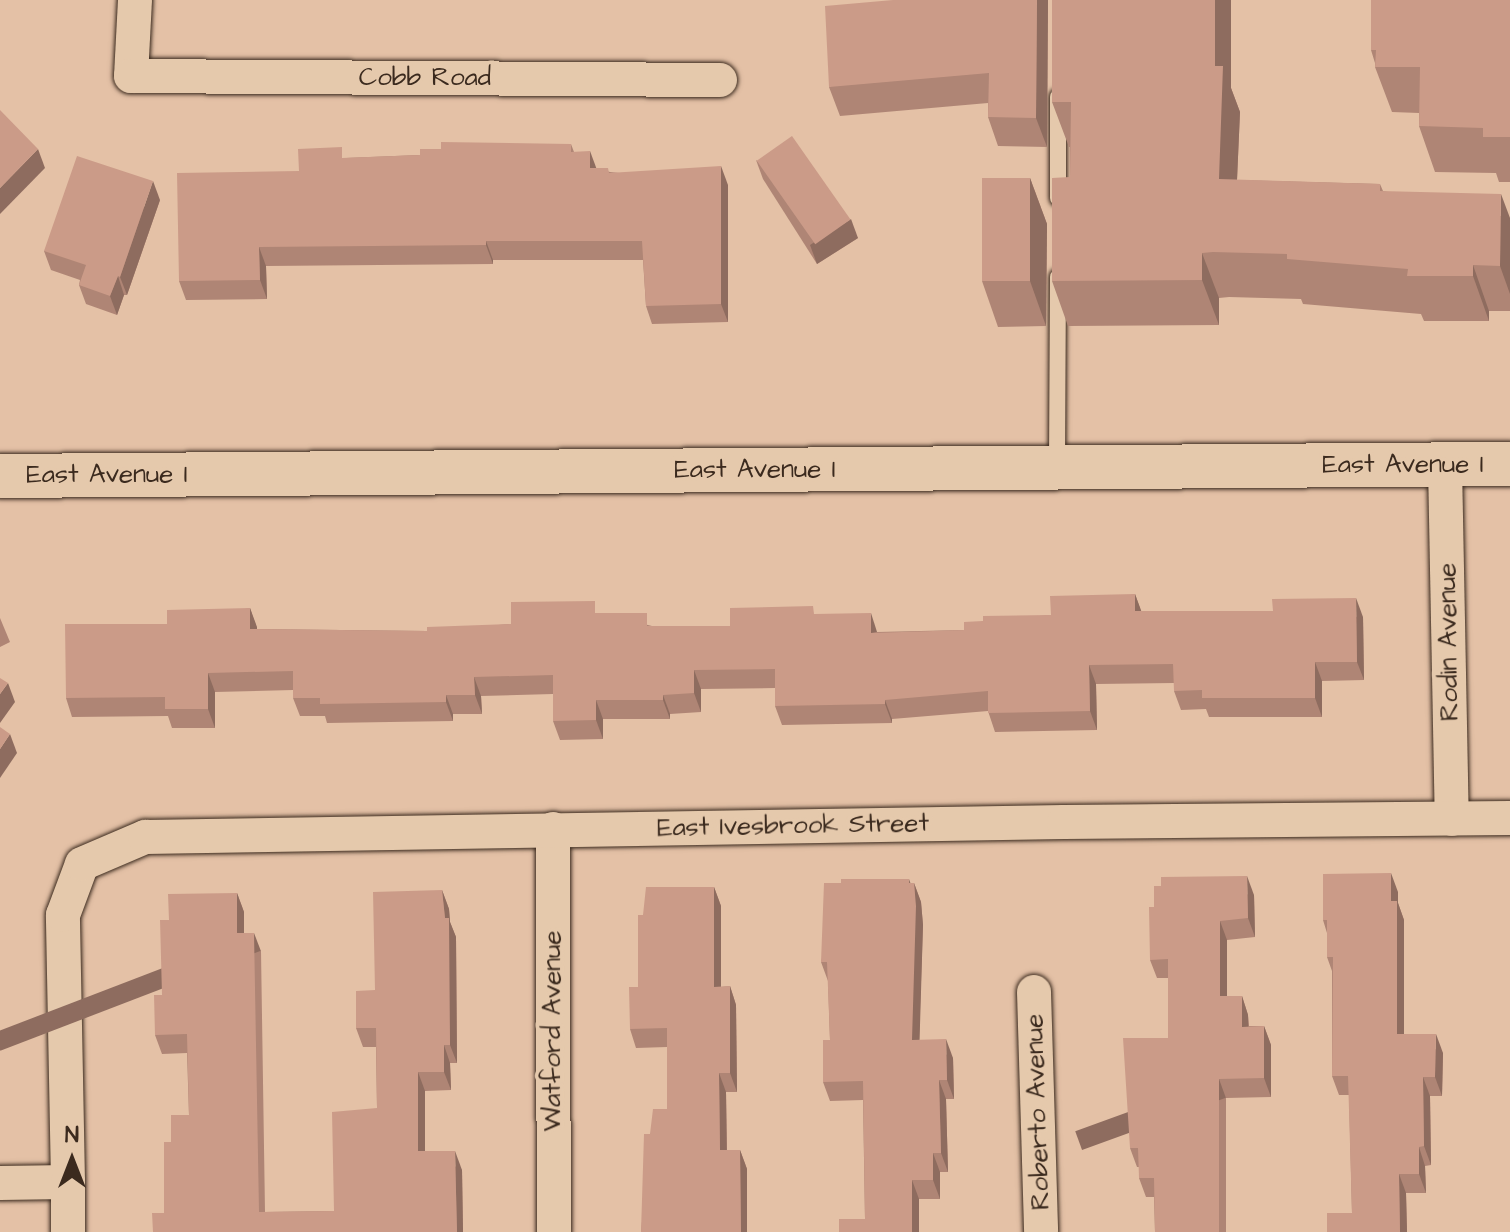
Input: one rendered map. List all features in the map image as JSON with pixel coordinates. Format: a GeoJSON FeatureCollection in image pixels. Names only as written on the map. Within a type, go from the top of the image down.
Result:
{"type":"FeatureCollection","features":[{"type":"Feature","properties":{"kind":"main road","name":"East Avenue I"},"geometry":{"type":"LineString","coordinates":[[0,476],[1510,464]]}},
{"type":"Feature","properties":{"kind":"street","name":"Cobb Road"},"geometry":{"type":"LineString","coordinates":[[135,0],[131,76],[720,80]]}},
{"type":"Feature","properties":{"kind":"street","name":"Rodin Avenue"},"geometry":{"type":"LineString","coordinates":[[1445,465],[1452,819]]}},
{"type":"Feature","properties":{"kind":"street","name":"East Ivesbrook Street"},"geometry":{"type":"LineString","coordinates":[[68,1182],[63,915],[82,864],[145,837],[1510,818]]}},
{"type":"Feature","properties":{"kind":"street","name":"Watford Avenue"},"geometry":{"type":"LineString","coordinates":[[553,829],[554,1232]]}},
{"type":"Feature","properties":{"kind":"street","name":"Roberto Avenue"},"geometry":{"type":"LineString","coordinates":[[1034,992],[1041,1232]]}},
{"type":"Feature","properties":{"kind":"street"},"geometry":{"type":"LineString","coordinates":[[0,1183],[68,1182],[68,1232]]}},
{"type":"Feature","properties":{"kind":"lane"},"geometry":{"type":"LineString","coordinates":[[1058,78],[1058,218]]}},
{"type":"Feature","properties":{"kind":"lane"},"geometry":{"type":"LineString","coordinates":[[1057,468],[1058,265]]}},
{"type":"Feature","properties":{"kind":"building"},"geometry":{"type":"Polygon","coordinates":[[[893,0],[1037,0],[1036,118],[988,117],[989,73],[829,87],[825,6],[893,0]]]}},
{"type":"Feature","properties":{"kind":"building"},"geometry":{"type":"Polygon","coordinates":[[[1052,0],[1215,0],[1215,66],[1223,66],[1219,179],[1380,184],[1380,191],[1501,194],[1500,266],[1473,265],[1473,276],[1407,276],[1408,269],[1287,259],[1287,254],[1213,252],[1202,253],[1202,280],[1052,281],[1052,178],[1070,177],[1071,102],[1052,102],[1052,0]]]}},
{"type":"Feature","properties":{"kind":"building"},"geometry":{"type":"Polygon","coordinates":[[[1371,0],[1510,0],[1510,137],[1483,137],[1483,128],[1419,126],[1420,67],[1375,67],[1376,50],[1371,50],[1371,0]]]}},
{"type":"Feature","properties":{"kind":"building"},"geometry":{"type":"Polygon","coordinates":[[[0,110],[38,149],[0,188],[0,110]]]}},
{"type":"Feature","properties":{"kind":"building"},"geometry":{"type":"Polygon","coordinates":[[[792,136],[851,220],[815,244],[757,161],[792,136]]]}},
{"type":"Feature","properties":{"kind":"building"},"geometry":{"type":"Polygon","coordinates":[[[441,142],[571,144],[571,152],[590,151],[590,168],[608,168],[609,173],[721,166],[721,304],[646,306],[642,241],[486,241],[486,245],[259,247],[260,280],[179,281],[177,173],[299,171],[298,149],[342,147],[342,158],[420,155],[420,149],[441,149],[441,142]]]}},
{"type":"Feature","properties":{"kind":"building"},"geometry":{"type":"Polygon","coordinates":[[[77,156],[153,181],[120,277],[110,296],[79,285],[86,265],[44,251],[77,156]]]}},
{"type":"Feature","properties":{"kind":"building"},"geometry":{"type":"Polygon","coordinates":[[[982,178],[1030,178],[1030,281],[982,281],[982,178]]]}},
{"type":"Feature","properties":{"kind":"building"},"geometry":{"type":"Polygon","coordinates":[[[1135,594],[1135,611],[1273,611],[1272,599],[1356,598],[1357,662],[1315,662],[1315,698],[1202,698],[1202,690],[1174,691],[1173,664],[1089,665],[1090,711],[988,713],[988,691],[885,700],[885,704],[775,706],[775,669],[694,670],[694,693],[663,695],[663,700],[596,700],[596,720],[553,721],[553,675],[474,677],[475,695],[446,695],[446,702],[320,704],[320,698],[293,698],[293,671],[208,673],[208,709],[165,709],[165,697],[66,698],[65,624],[167,624],[167,610],[250,608],[250,629],[427,631],[427,627],[511,624],[511,602],[595,601],[595,613],[647,613],[647,626],[730,626],[730,608],[813,606],[814,614],[871,613],[871,633],[964,630],[964,622],[983,621],[983,616],[1051,615],[1050,596],[1135,594]]]}},
{"type":"Feature","properties":{"kind":"building"},"geometry":{"type":"Polygon","coordinates":[[[0,678],[8,683],[0,694],[0,678]]]}},
{"type":"Feature","properties":{"kind":"building"},"geometry":{"type":"Polygon","coordinates":[[[0,727],[10,734],[0,749],[0,727]]]}},
{"type":"Feature","properties":{"kind":"building"},"geometry":{"type":"Polygon","coordinates":[[[1391,873],[1391,901],[1397,901],[1397,1034],[1436,1034],[1435,1077],[1423,1077],[1424,1146],[1419,1147],[1419,1174],[1399,1174],[1400,1232],[1327,1232],[1327,1213],[1352,1213],[1348,1076],[1332,1076],[1333,957],[1327,957],[1323,874],[1391,873]]]}},
{"type":"Feature","properties":{"kind":"building"},"geometry":{"type":"Polygon","coordinates":[[[1247,876],[1248,918],[1220,921],[1220,996],[1242,996],[1242,1027],[1264,1026],[1264,1078],[1219,1079],[1219,1232],[1155,1232],[1154,1178],[1139,1178],[1138,1148],[1130,1148],[1123,1038],[1168,1038],[1168,959],[1150,960],[1149,907],[1154,907],[1154,886],[1161,886],[1161,877],[1247,876]]]}},
{"type":"Feature","properties":{"kind":"building"},"geometry":{"type":"Polygon","coordinates":[[[841,879],[909,879],[909,883],[914,883],[912,1040],[946,1039],[947,1080],[939,1080],[941,1153],[933,1153],[933,1180],[912,1180],[912,1232],[839,1232],[839,1219],[865,1219],[863,1081],[823,1082],[823,1040],[830,1040],[827,962],[821,962],[824,883],[841,883],[841,879]]]}},
{"type":"Feature","properties":{"kind":"building"},"geometry":{"type":"Polygon","coordinates":[[[646,887],[714,887],[714,987],[730,986],[730,1073],[719,1073],[720,1150],[740,1150],[741,1232],[641,1232],[644,1134],[650,1134],[653,1109],[667,1109],[667,1028],[630,1029],[629,987],[638,987],[638,915],[643,915],[646,887]]]}},
{"type":"Feature","properties":{"kind":"building"},"geometry":{"type":"Polygon","coordinates":[[[442,890],[445,918],[449,918],[450,1045],[444,1045],[444,1072],[418,1072],[418,1151],[455,1151],[457,1232],[153,1232],[152,1213],[164,1213],[164,1142],[171,1142],[171,1115],[189,1115],[187,1034],[155,1035],[154,995],[162,995],[160,920],[169,920],[168,894],[237,893],[237,933],[254,933],[259,1212],[334,1211],[332,1112],[377,1108],[376,1028],[356,1028],[356,991],[375,990],[373,892],[442,890]]]}}]}
